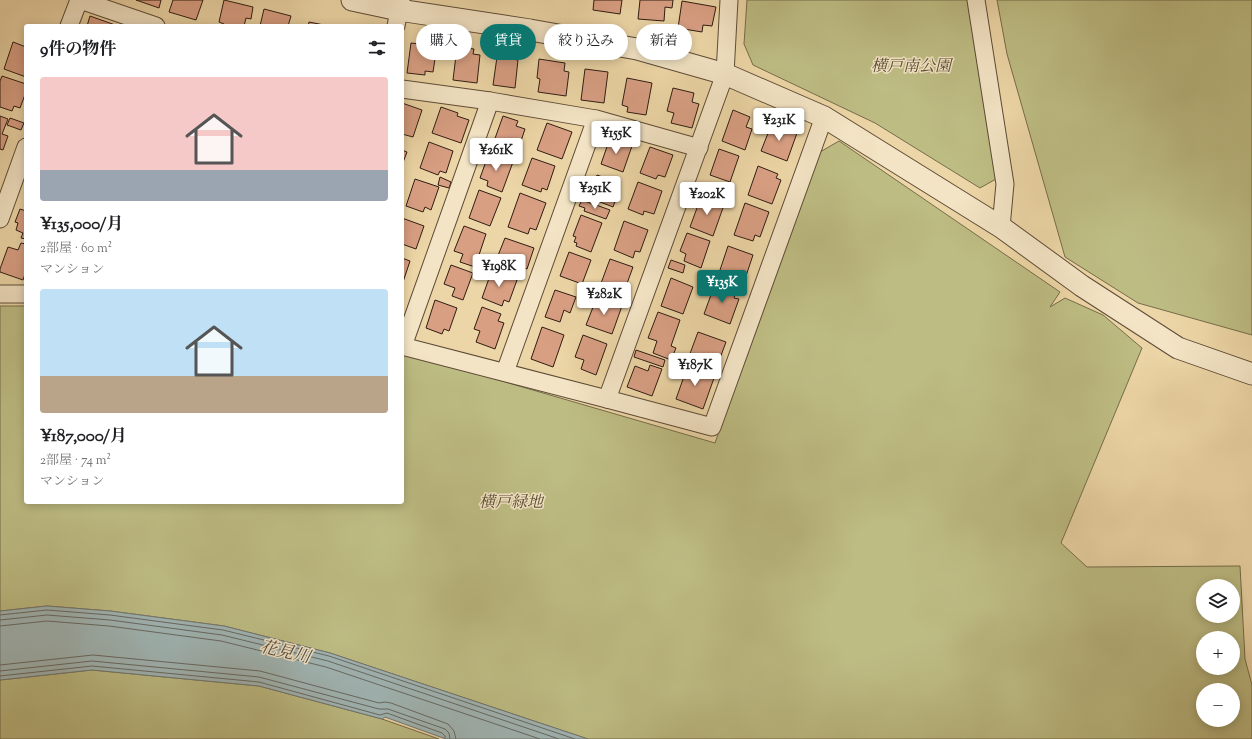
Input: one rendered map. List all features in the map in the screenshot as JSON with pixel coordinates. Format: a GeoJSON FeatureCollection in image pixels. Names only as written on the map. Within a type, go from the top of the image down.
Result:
{"type":"FeatureCollection","features":[{"type":"Feature","properties":{"kind":"street"},"geometry":{"type":"LineString","coordinates":[[70,24],[80,0],[150,24]]}},
{"type":"Feature","properties":{"kind":"street"},"geometry":{"type":"LineString","coordinates":[[352,0],[399,12],[530,30],[637,49],[725,74],[824,117],[1001,227],[1082,286],[1178,348],[1252,374]]}},
{"type":"Feature","properties":{"kind":"street"},"geometry":{"type":"LineString","coordinates":[[607,399],[725,74],[729,0]]}},
{"type":"Feature","properties":{"kind":"street"},"geometry":{"type":"LineString","coordinates":[[976,0],[1006,184],[1001,227]]}},
{"type":"Feature","properties":{"kind":"street"},"geometry":{"type":"LineString","coordinates":[[404,89],[490,101],[596,119],[698,148]]}},
{"type":"Feature","properties":{"kind":"street"},"geometry":{"type":"LineString","coordinates":[[404,340],[490,101]]}},
{"type":"Feature","properties":{"kind":"street"},"geometry":{"type":"LineString","coordinates":[[404,347],[712,427],[824,117]]}},
{"type":"Feature","properties":{"kind":"street"},"geometry":{"type":"LineString","coordinates":[[505,372],[596,119]]}},
{"type":"Feature","properties":{"kind":"street"},"geometry":{"type":"LineString","coordinates":[[0,219],[24,153]]}},
{"type":"Feature","properties":{"kind":"street"},"geometry":{"type":"LineString","coordinates":[[0,294],[24,294]]}},
{"type":"Feature","properties":{"kind":"green space","name":"横戸南公園"},"geometry":{"type":"Polygon","coordinates":[[[747,0],[969,0],[996,179],[980,188],[875,123],[753,65],[744,44],[747,0]]]}},
{"type":"Feature","properties":{"kind":"green space"},"geometry":{"type":"Polygon","coordinates":[[[997,0],[1252,0],[1252,335],[1138,303],[1065,257],[1007,54],[997,0]]]}},
{"type":"Feature","properties":{"kind":"green space","name":"横戸緑地"},"geometry":{"type":"Polygon","coordinates":[[[839,141],[1060,292],[1050,307],[1065,298],[1103,315],[1142,348],[1061,543],[1087,567],[1240,566],[1245,659],[1252,685],[1252,739],[588,739],[330,653],[224,626],[110,611],[47,606],[0,611],[0,306],[24,306],[24,504],[404,504],[404,353],[715,443],[820,152],[839,141]]]}},
{"type":"Feature","properties":{"kind":"green space"},"geometry":{"type":"Polygon","coordinates":[[[92,670],[259,686],[382,719],[439,739],[0,739],[0,680],[92,670]]]}},
{"type":"Feature","properties":{"kind":"water","name":"花見川"},"geometry":{"type":"Polygon","coordinates":[[[47,606],[110,611],[224,626],[330,653],[588,739],[446,739],[385,717],[382,719],[259,686],[92,670],[0,680],[0,611],[47,606]]]}},
{"type":"Feature","properties":{"kind":"building"},"geometry":{"type":"Polygon","coordinates":[[[136,0],[161,0],[159,8],[136,0]]]}},
{"type":"Feature","properties":{"kind":"building"},"geometry":{"type":"Polygon","coordinates":[[[173,0],[203,0],[196,20],[169,12],[173,0]]]}},
{"type":"Feature","properties":{"kind":"building"},"geometry":{"type":"Polygon","coordinates":[[[224,0],[253,7],[251,19],[246,18],[244,24],[224,24],[219,22],[224,0]]]}},
{"type":"Feature","properties":{"kind":"building"},"geometry":{"type":"Polygon","coordinates":[[[594,0],[622,0],[620,14],[593,10],[594,0]]]}},
{"type":"Feature","properties":{"kind":"building"},"geometry":{"type":"Polygon","coordinates":[[[640,0],[673,0],[672,8],[665,7],[664,21],[638,19],[640,0]]]}},
{"type":"Feature","properties":{"kind":"building"},"geometry":{"type":"Polygon","coordinates":[[[682,1],[716,7],[712,26],[703,25],[702,32],[692,30],[692,24],[679,24],[682,1]]]}},
{"type":"Feature","properties":{"kind":"building"},"geometry":{"type":"Polygon","coordinates":[[[264,9],[291,16],[289,24],[260,24],[264,9]]]}},
{"type":"Feature","properties":{"kind":"building"},"geometry":{"type":"Polygon","coordinates":[[[90,16],[112,24],[88,24],[90,16]]]}},
{"type":"Feature","properties":{"kind":"building"},"geometry":{"type":"Polygon","coordinates":[[[309,22],[319,24],[308,24],[309,22]]]}},
{"type":"Feature","properties":{"kind":"building"},"geometry":{"type":"Polygon","coordinates":[[[13,42],[24,46],[24,76],[4,69],[13,42]]]}},
{"type":"Feature","properties":{"kind":"building"},"geometry":{"type":"Polygon","coordinates":[[[411,43],[416,44],[416,60],[435,60],[433,72],[425,71],[425,75],[407,73],[411,43]]]}},
{"type":"Feature","properties":{"kind":"building"},"geometry":{"type":"Polygon","coordinates":[[[472,49],[474,49],[473,54],[480,55],[477,83],[453,80],[455,60],[472,60],[472,49]]]}},
{"type":"Feature","properties":{"kind":"building"},"geometry":{"type":"Polygon","coordinates":[[[539,59],[565,63],[564,71],[569,72],[566,96],[538,92],[540,79],[537,78],[539,59]]]}},
{"type":"Feature","properties":{"kind":"building"},"geometry":{"type":"Polygon","coordinates":[[[497,60],[518,60],[515,88],[493,85],[497,60]]]}},
{"type":"Feature","properties":{"kind":"building"},"geometry":{"type":"Polygon","coordinates":[[[585,69],[608,72],[604,103],[581,100],[585,69]]]}},
{"type":"Feature","properties":{"kind":"building"},"geometry":{"type":"Polygon","coordinates":[[[2,76],[24,83],[24,97],[20,108],[14,106],[12,111],[0,107],[0,81],[2,76]]]}},
{"type":"Feature","properties":{"kind":"building"},"geometry":{"type":"Polygon","coordinates":[[[627,78],[652,83],[646,115],[627,112],[628,107],[622,105],[627,78]]]}},
{"type":"Feature","properties":{"kind":"building"},"geometry":{"type":"Polygon","coordinates":[[[673,88],[694,93],[692,102],[699,104],[692,128],[671,123],[674,113],[667,111],[673,88]]]}},
{"type":"Feature","properties":{"kind":"building"},"geometry":{"type":"Polygon","coordinates":[[[404,104],[422,110],[413,137],[404,135],[404,104]]]}},
{"type":"Feature","properties":{"kind":"building"},"geometry":{"type":"Polygon","coordinates":[[[441,107],[458,113],[457,116],[469,120],[461,143],[432,133],[441,107]]]}},
{"type":"Feature","properties":{"kind":"building"},"geometry":{"type":"Polygon","coordinates":[[[733,110],[750,117],[746,127],[752,129],[745,150],[722,141],[733,110]]]}},
{"type":"Feature","properties":{"kind":"building"},"geometry":{"type":"Polygon","coordinates":[[[0,116],[8,119],[2,134],[8,136],[3,150],[0,149],[0,116]]]}},
{"type":"Feature","properties":{"kind":"building"},"geometry":{"type":"Polygon","coordinates":[[[503,116],[518,121],[516,126],[525,129],[517,153],[493,144],[503,116]]]}},
{"type":"Feature","properties":{"kind":"building"},"geometry":{"type":"Polygon","coordinates":[[[10,118],[24,123],[21,130],[7,125],[10,118]]]}},
{"type":"Feature","properties":{"kind":"building"},"geometry":{"type":"Polygon","coordinates":[[[547,123],[572,132],[562,159],[537,150],[547,123]]]}},
{"type":"Feature","properties":{"kind":"building"},"geometry":{"type":"Polygon","coordinates":[[[772,123],[797,133],[787,161],[761,151],[772,123]]]}},
{"type":"Feature","properties":{"kind":"building"},"geometry":{"type":"Polygon","coordinates":[[[610,138],[632,146],[623,172],[601,164],[610,138]]]}},
{"type":"Feature","properties":{"kind":"building"},"geometry":{"type":"Polygon","coordinates":[[[429,142],[453,151],[446,173],[440,171],[438,175],[420,168],[429,142]]]}},
{"type":"Feature","properties":{"kind":"building"},"geometry":{"type":"Polygon","coordinates":[[[650,147],[673,155],[665,177],[658,175],[656,179],[640,173],[650,147]]]}},
{"type":"Feature","properties":{"kind":"building"},"geometry":{"type":"Polygon","coordinates":[[[719,149],[739,156],[730,182],[710,175],[719,149]]]}},
{"type":"Feature","properties":{"kind":"building"},"geometry":{"type":"Polygon","coordinates":[[[404,151],[407,152],[404,160],[404,151]]]}},
{"type":"Feature","properties":{"kind":"building"},"geometry":{"type":"Polygon","coordinates":[[[489,153],[513,162],[502,192],[487,186],[488,181],[480,178],[489,153]]]}},
{"type":"Feature","properties":{"kind":"building"},"geometry":{"type":"Polygon","coordinates":[[[532,158],[555,166],[547,190],[542,188],[541,192],[522,185],[532,158]]]}},
{"type":"Feature","properties":{"kind":"building"},"geometry":{"type":"Polygon","coordinates":[[[758,166],[778,174],[776,178],[781,180],[772,204],[748,195],[758,166]]]}},
{"type":"Feature","properties":{"kind":"building"},"geometry":{"type":"Polygon","coordinates":[[[597,175],[616,182],[612,194],[617,196],[613,207],[585,196],[589,185],[592,187],[597,175]]]}},
{"type":"Feature","properties":{"kind":"building"},"geometry":{"type":"Polygon","coordinates":[[[440,177],[451,182],[449,188],[438,185],[440,177]]]}},
{"type":"Feature","properties":{"kind":"building"},"geometry":{"type":"Polygon","coordinates":[[[415,179],[439,187],[431,210],[425,207],[423,212],[406,206],[415,179]]]}},
{"type":"Feature","properties":{"kind":"building"},"geometry":{"type":"Polygon","coordinates":[[[638,182],[662,191],[654,214],[644,211],[643,215],[628,209],[638,182]]]}},
{"type":"Feature","properties":{"kind":"building"},"geometry":{"type":"Polygon","coordinates":[[[479,190],[501,198],[490,226],[469,218],[479,190]]]}},
{"type":"Feature","properties":{"kind":"building"},"geometry":{"type":"Polygon","coordinates":[[[520,193],[546,203],[536,230],[530,228],[528,234],[508,227],[520,193]]]}},
{"type":"Feature","properties":{"kind":"building"},"geometry":{"type":"Polygon","coordinates":[[[701,197],[724,205],[713,236],[690,227],[701,197]]]}},
{"type":"Feature","properties":{"kind":"building"},"geometry":{"type":"Polygon","coordinates":[[[582,200],[610,210],[606,219],[584,211],[585,208],[579,206],[582,200]]]}},
{"type":"Feature","properties":{"kind":"building"},"geometry":{"type":"Polygon","coordinates":[[[745,203],[769,212],[760,237],[755,235],[753,241],[734,235],[745,203]]]}},
{"type":"Feature","properties":{"kind":"building"},"geometry":{"type":"Polygon","coordinates":[[[20,209],[24,210],[24,239],[21,238],[23,233],[16,230],[18,223],[15,222],[20,209]]]}},
{"type":"Feature","properties":{"kind":"building"},"geometry":{"type":"Polygon","coordinates":[[[581,215],[602,223],[591,252],[576,246],[577,243],[574,242],[576,237],[573,236],[581,215]]]}},
{"type":"Feature","properties":{"kind":"building"},"geometry":{"type":"Polygon","coordinates":[[[404,219],[424,226],[416,249],[404,245],[404,219]]]}},
{"type":"Feature","properties":{"kind":"building"},"geometry":{"type":"Polygon","coordinates":[[[624,221],[648,230],[640,252],[635,251],[633,258],[614,250],[624,221]]]}},
{"type":"Feature","properties":{"kind":"building"},"geometry":{"type":"Polygon","coordinates":[[[464,226],[486,234],[475,267],[460,262],[463,254],[454,251],[464,226]]]}},
{"type":"Feature","properties":{"kind":"building"},"geometry":{"type":"Polygon","coordinates":[[[687,233],[710,241],[701,268],[684,261],[686,254],[680,251],[687,233]]]}},
{"type":"Feature","properties":{"kind":"building"},"geometry":{"type":"Polygon","coordinates":[[[505,238],[534,248],[527,269],[518,266],[517,271],[495,263],[505,238]]]}},
{"type":"Feature","properties":{"kind":"building"},"geometry":{"type":"Polygon","coordinates":[[[21,243],[24,244],[23,280],[0,272],[8,247],[18,250],[21,243]]]}},
{"type":"Feature","properties":{"kind":"building"},"geometry":{"type":"Polygon","coordinates":[[[728,246],[753,255],[746,276],[741,275],[738,283],[718,276],[728,246]]]}},
{"type":"Feature","properties":{"kind":"building"},"geometry":{"type":"Polygon","coordinates":[[[569,252],[591,260],[582,284],[560,276],[569,252]]]}},
{"type":"Feature","properties":{"kind":"building"},"geometry":{"type":"Polygon","coordinates":[[[404,259],[410,261],[404,279],[404,259]]]}},
{"type":"Feature","properties":{"kind":"building"},"geometry":{"type":"Polygon","coordinates":[[[610,259],[633,267],[625,289],[618,287],[617,292],[600,286],[610,259]]]}},
{"type":"Feature","properties":{"kind":"building"},"geometry":{"type":"Polygon","coordinates":[[[671,260],[685,265],[683,273],[668,268],[671,260]]]}},
{"type":"Feature","properties":{"kind":"building"},"geometry":{"type":"Polygon","coordinates":[[[451,265],[473,273],[463,300],[452,296],[455,288],[444,284],[451,265]]]}},
{"type":"Feature","properties":{"kind":"building"},"geometry":{"type":"Polygon","coordinates":[[[492,270],[517,280],[509,302],[504,300],[502,306],[482,298],[492,270]]]}},
{"type":"Feature","properties":{"kind":"building"},"geometry":{"type":"Polygon","coordinates":[[[671,278],[693,287],[683,314],[661,306],[671,278]]]}},
{"type":"Feature","properties":{"kind":"building"},"geometry":{"type":"Polygon","coordinates":[[[715,284],[736,292],[734,298],[739,299],[730,324],[704,314],[715,284]]]}},
{"type":"Feature","properties":{"kind":"building"},"geometry":{"type":"Polygon","coordinates":[[[555,290],[576,297],[570,313],[564,310],[560,322],[545,317],[555,290]]]}},
{"type":"Feature","properties":{"kind":"building"},"geometry":{"type":"Polygon","coordinates":[[[597,297],[622,306],[612,334],[586,325],[597,297]]]}},
{"type":"Feature","properties":{"kind":"building"},"geometry":{"type":"Polygon","coordinates":[[[435,300],[457,308],[449,331],[444,329],[442,334],[426,328],[435,300]]]}},
{"type":"Feature","properties":{"kind":"building"},"geometry":{"type":"Polygon","coordinates":[[[482,307],[501,314],[498,321],[504,323],[495,349],[476,342],[480,331],[474,329],[482,307]]]}},
{"type":"Feature","properties":{"kind":"building"},"geometry":{"type":"Polygon","coordinates":[[[658,312],[680,320],[671,346],[676,348],[671,360],[653,353],[657,341],[648,338],[658,312]]]}},
{"type":"Feature","properties":{"kind":"building"},"geometry":{"type":"Polygon","coordinates":[[[542,327],[564,335],[553,367],[531,359],[542,327]]]}},
{"type":"Feature","properties":{"kind":"building"},"geometry":{"type":"Polygon","coordinates":[[[698,332],[726,342],[719,361],[713,359],[710,367],[688,359],[698,332]]]}},
{"type":"Feature","properties":{"kind":"building"},"geometry":{"type":"Polygon","coordinates":[[[583,335],[607,344],[596,375],[581,369],[584,360],[575,357],[583,335]]]}},
{"type":"Feature","properties":{"kind":"building"},"geometry":{"type":"Polygon","coordinates":[[[636,350],[665,360],[663,367],[634,357],[636,350]]]}},
{"type":"Feature","properties":{"kind":"building"},"geometry":{"type":"Polygon","coordinates":[[[650,365],[662,369],[652,396],[627,387],[635,366],[648,371],[650,365]]]}},
{"type":"Feature","properties":{"kind":"building"},"geometry":{"type":"Polygon","coordinates":[[[688,365],[707,373],[706,375],[714,378],[703,409],[676,399],[688,365]]]}}]}
